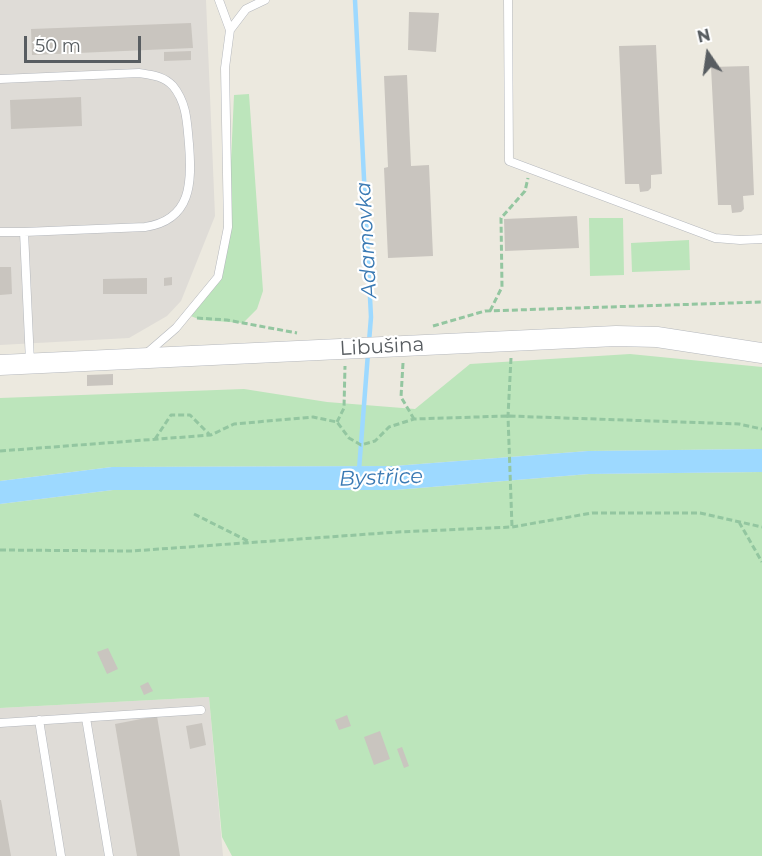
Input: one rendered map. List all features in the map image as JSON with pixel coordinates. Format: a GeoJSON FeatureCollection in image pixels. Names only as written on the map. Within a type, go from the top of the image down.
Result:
{"type":"FeatureCollection","features":[{"type":"Feature","properties":{"kind":"street","name":"Libušina"},"geometry":{"type":"LineString","coordinates":[[0,365],[616,336],[657,337],[762,353]]}},
{"type":"Feature","properties":{"kind":"lane"},"geometry":{"type":"LineString","coordinates":[[140,358],[176,328],[218,277],[228,228],[225,68],[230,30],[219,0]]}},
{"type":"Feature","properties":{"kind":"lane"},"geometry":{"type":"LineString","coordinates":[[230,30],[246,9],[265,0]]}},
{"type":"Feature","properties":{"kind":"lane"},"geometry":{"type":"LineString","coordinates":[[508,0],[509,161],[715,238],[762,239]]}},
{"type":"Feature","properties":{"kind":"lane"},"geometry":{"type":"LineString","coordinates":[[0,79],[139,73],[164,78],[173,86],[182,101],[187,116],[191,172],[189,191],[183,204],[173,216],[160,225],[0,232]]}},
{"type":"Feature","properties":{"kind":"lane"},"geometry":{"type":"LineString","coordinates":[[24,232],[30,363]]}},
{"type":"Feature","properties":{"kind":"lane"},"geometry":{"type":"LineString","coordinates":[[0,723],[201,710]]}},
{"type":"Feature","properties":{"kind":"lane"},"geometry":{"type":"LineString","coordinates":[[86,718],[109,856]]}},
{"type":"Feature","properties":{"kind":"lane"},"geometry":{"type":"LineString","coordinates":[[39,720],[61,856]]}},
{"type":"Feature","properties":{"kind":"path"},"geometry":{"type":"LineString","coordinates":[[490,311],[502,287],[501,218],[525,191],[529,169]]}},
{"type":"Feature","properties":{"kind":"path"},"geometry":{"type":"LineString","coordinates":[[429,327],[485,311],[762,302]]}},
{"type":"Feature","properties":{"kind":"path"},"geometry":{"type":"LineString","coordinates":[[188,315],[201,320],[227,320],[299,333]]}},
{"type":"Feature","properties":{"kind":"path"},"geometry":{"type":"LineString","coordinates":[[512,341],[508,416],[512,527]]}},
{"type":"Feature","properties":{"kind":"path"},"geometry":{"type":"LineString","coordinates":[[394,347],[402,396],[414,419]]}},
{"type":"Feature","properties":{"kind":"path"},"geometry":{"type":"LineString","coordinates":[[337,422],[344,408],[348,349]]}},
{"type":"Feature","properties":{"kind":"path"},"geometry":{"type":"LineString","coordinates":[[155,439],[171,415],[190,415],[211,435]]}},
{"type":"Feature","properties":{"kind":"path"},"geometry":{"type":"LineString","coordinates":[[0,451],[211,435],[234,423],[313,417],[337,422],[349,438],[361,445],[375,441],[389,427],[414,419],[508,416],[739,424],[762,429]]}},
{"type":"Feature","properties":{"kind":"path"},"geometry":{"type":"LineString","coordinates":[[0,550],[132,551],[398,532],[512,527],[575,515],[614,513],[700,513],[762,527]]}},
{"type":"Feature","properties":{"kind":"path"},"geometry":{"type":"LineString","coordinates":[[194,514],[252,543]]}},
{"type":"Feature","properties":{"kind":"path"},"geometry":{"type":"LineString","coordinates":[[739,522],[762,562]]}},
{"type":"Feature","properties":{"kind":"shaded area"},"geometry":{"type":"Polygon","coordinates":[[[0,0],[206,0],[215,216],[181,301],[167,316],[129,338],[0,345],[0,0]]]}},
{"type":"Feature","properties":{"kind":"shaded area"},"geometry":{"type":"Polygon","coordinates":[[[209,697],[223,856],[0,856],[0,708],[209,697]]]}},
{"type":"Feature","properties":{"kind":"green space"},"geometry":{"type":"Polygon","coordinates":[[[249,94],[263,291],[257,309],[243,323],[201,320],[188,315],[218,277],[228,227],[234,95],[249,94]]]}},
{"type":"Feature","properties":{"kind":"green space"},"geometry":{"type":"Polygon","coordinates":[[[589,218],[623,218],[624,275],[590,276],[589,218]]]}},
{"type":"Feature","properties":{"kind":"green space"},"geometry":{"type":"Polygon","coordinates":[[[689,240],[690,270],[632,272],[631,243],[689,240]]]}},
{"type":"Feature","properties":{"kind":"green space"},"geometry":{"type":"Polygon","coordinates":[[[630,354],[762,367],[762,449],[588,451],[394,466],[112,467],[0,481],[0,398],[244,389],[327,402],[415,409],[470,364],[630,354]]]}},
{"type":"Feature","properties":{"kind":"green space"},"geometry":{"type":"Polygon","coordinates":[[[762,472],[762,856],[232,856],[222,837],[209,697],[0,708],[0,504],[113,490],[395,490],[589,474],[762,472]]]}},
{"type":"Feature","properties":{"kind":"water","name":"Bystřice"},"geometry":{"type":"Polygon","coordinates":[[[762,449],[762,472],[589,474],[395,490],[113,490],[0,504],[0,481],[112,467],[394,466],[588,451],[762,449]]]}},
{"type":"Feature","properties":{"kind":"building"},"geometry":{"type":"Polygon","coordinates":[[[409,12],[439,13],[436,52],[408,50],[409,12]]]}},
{"type":"Feature","properties":{"kind":"building"},"geometry":{"type":"Polygon","coordinates":[[[191,23],[193,48],[32,55],[31,29],[191,23]]]}},
{"type":"Feature","properties":{"kind":"building"},"geometry":{"type":"Polygon","coordinates":[[[656,45],[662,174],[651,175],[651,188],[640,192],[639,184],[625,184],[619,46],[656,45]]]}},
{"type":"Feature","properties":{"kind":"building"},"geometry":{"type":"Polygon","coordinates":[[[191,51],[191,60],[164,61],[164,52],[191,51]]]}},
{"type":"Feature","properties":{"kind":"building"},"geometry":{"type":"Polygon","coordinates":[[[749,66],[754,195],[743,196],[744,209],[741,212],[732,213],[731,205],[718,205],[711,67],[749,66]]]}},
{"type":"Feature","properties":{"kind":"building"},"geometry":{"type":"Polygon","coordinates":[[[407,75],[411,166],[429,165],[433,256],[388,258],[384,168],[388,167],[384,76],[407,75]]]}},
{"type":"Feature","properties":{"kind":"building"},"geometry":{"type":"Polygon","coordinates":[[[81,97],[82,126],[11,129],[10,100],[81,97]]]}},
{"type":"Feature","properties":{"kind":"building"},"geometry":{"type":"Polygon","coordinates":[[[577,216],[579,248],[505,251],[504,219],[577,216]]]}},
{"type":"Feature","properties":{"kind":"building"},"geometry":{"type":"Polygon","coordinates":[[[0,267],[11,267],[12,294],[0,295],[0,267]]]}},
{"type":"Feature","properties":{"kind":"building"},"geometry":{"type":"Polygon","coordinates":[[[172,277],[172,285],[164,286],[164,278],[172,277]]]}},
{"type":"Feature","properties":{"kind":"building"},"geometry":{"type":"Polygon","coordinates":[[[147,278],[147,294],[103,294],[103,279],[147,278]]]}},
{"type":"Feature","properties":{"kind":"building"},"geometry":{"type":"Polygon","coordinates":[[[113,374],[113,385],[87,386],[87,375],[113,374]]]}},
{"type":"Feature","properties":{"kind":"building"},"geometry":{"type":"Polygon","coordinates":[[[108,648],[118,669],[107,674],[97,652],[108,648]]]}},
{"type":"Feature","properties":{"kind":"building"},"geometry":{"type":"Polygon","coordinates":[[[148,682],[153,691],[144,695],[140,686],[148,682]]]}},
{"type":"Feature","properties":{"kind":"building"},"geometry":{"type":"Polygon","coordinates":[[[347,715],[351,726],[339,730],[335,720],[347,715]]]}},
{"type":"Feature","properties":{"kind":"building"},"geometry":{"type":"Polygon","coordinates":[[[157,716],[180,856],[137,856],[115,724],[157,716]]]}},
{"type":"Feature","properties":{"kind":"building"},"geometry":{"type":"Polygon","coordinates":[[[202,723],[206,745],[190,749],[186,726],[202,723]]]}},
{"type":"Feature","properties":{"kind":"building"},"geometry":{"type":"Polygon","coordinates":[[[380,731],[390,759],[374,765],[364,737],[380,731]]]}},
{"type":"Feature","properties":{"kind":"building"},"geometry":{"type":"Polygon","coordinates":[[[402,747],[409,766],[404,768],[397,749],[402,747]]]}},
{"type":"Feature","properties":{"kind":"building"},"geometry":{"type":"Polygon","coordinates":[[[1,800],[11,856],[0,856],[1,800]]]}},
{"type":"Feature","properties":{"kind":"waterway","name":"Adamovka"},"geometry":{"type":"LineString","coordinates":[[355,0],[371,317],[369,342]]}},
{"type":"Feature","properties":{"kind":"waterway","name":"Adamovka"},"geometry":{"type":"LineString","coordinates":[[359,470],[368,353]]}}]}
